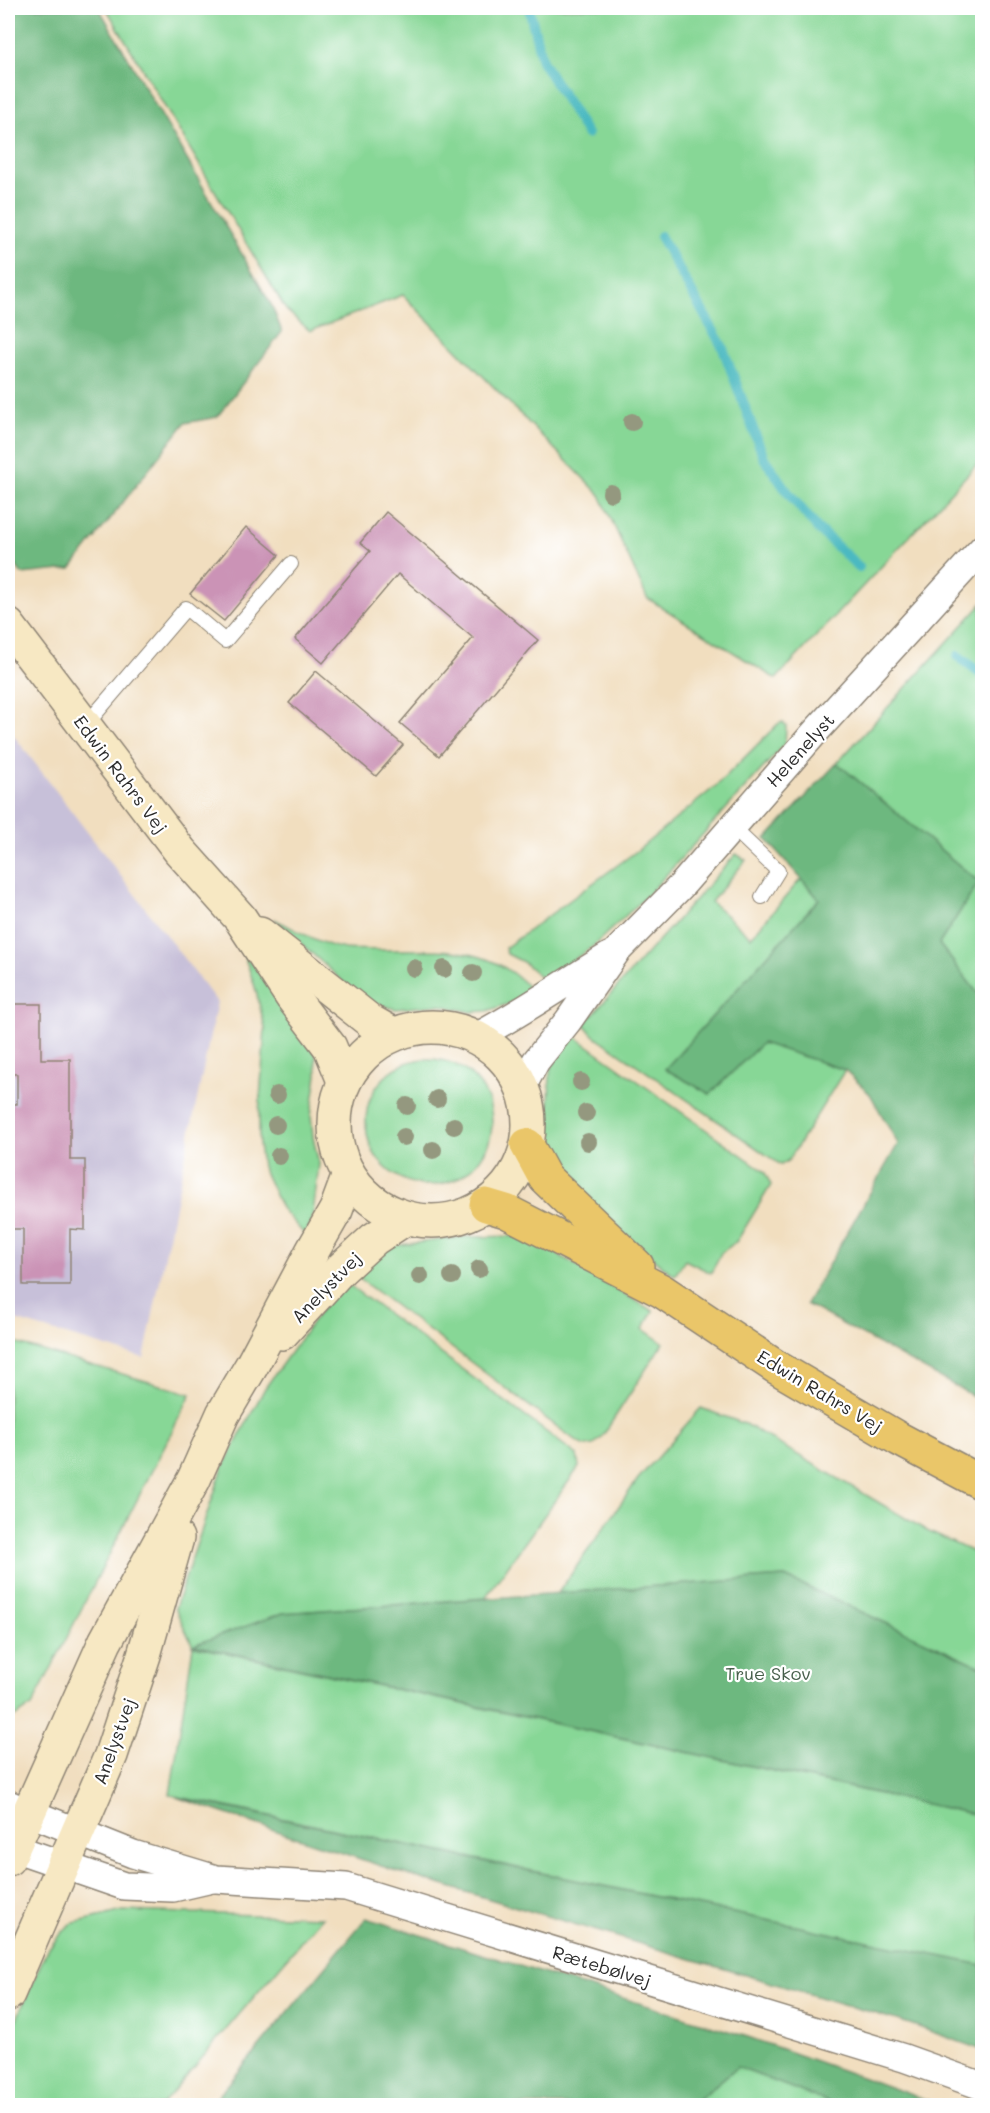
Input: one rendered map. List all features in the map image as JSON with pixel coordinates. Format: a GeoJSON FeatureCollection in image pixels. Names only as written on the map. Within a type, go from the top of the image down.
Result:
{"type":"FeatureCollection","features":[{"type":"Feature","properties":{"kind":"highway"},"geometry":{"type":"LineString","coordinates":[[527,1145],[545,1178],[662,1291]]}},
{"type":"Feature","properties":{"kind":"highway"},"geometry":{"type":"LineString","coordinates":[[486,1205],[506,1211],[662,1291]]}},
{"type":"Feature","properties":{"kind":"highway","name":"Edwin Rahrs Vej"},"geometry":{"type":"LineString","coordinates":[[662,1291],[776,1367],[982,1483]]}},
{"type":"Feature","properties":{"kind":"street","name":"Helenelyst"},"geometry":{"type":"LineString","coordinates":[[522,1087],[536,1060],[568,1021],[617,951],[682,885],[817,730],[982,549]]}},
{"type":"Feature","properties":{"kind":"street","name":"Edwin Rahrs Vej"},"geometry":{"type":"LineString","coordinates":[[8,625],[180,851],[240,918],[292,997],[330,1047],[344,1081]]}},
{"type":"Feature","properties":{"kind":"street","name":"Edwin Rahrs Vej"},"geometry":{"type":"LineString","coordinates":[[240,918],[370,1021],[393,1034]]}},
{"type":"Feature","properties":{"kind":"street","name":"Helenelyst"},"geometry":{"type":"LineString","coordinates":[[476,1037],[506,1022],[544,995],[617,951]]}},
{"type":"Feature","properties":{"kind":"street"},"geometry":{"type":"LineString","coordinates":[[444,1027],[476,1037],[491,1046],[503,1058],[522,1087],[529,1116],[527,1145],[519,1168],[504,1189],[474,1212],[447,1220],[406,1218],[374,1202],[349,1175],[342,1161],[334,1129],[337,1104],[344,1081],[357,1061],[373,1046],[393,1034],[410,1029],[444,1027]]}},
{"type":"Feature","properties":{"kind":"street","name":"Anelystvej"},"geometry":{"type":"LineString","coordinates":[[9,1851],[18,1809],[105,1642],[194,1479],[223,1414],[336,1210],[349,1175]]}},
{"type":"Feature","properties":{"kind":"street","name":"Anelystvej"},"geometry":{"type":"LineString","coordinates":[[252,1365],[340,1270],[374,1239],[406,1218]]}},
{"type":"Feature","properties":{"kind":"street","name":"Anelystvej"},"geometry":{"type":"LineString","coordinates":[[8,1994],[111,1755],[144,1655],[194,1479]]}},
{"type":"Feature","properties":{"kind":"street","name":"Rætebølvej"},"geometry":{"type":"LineString","coordinates":[[18,1809],[133,1854],[216,1879],[346,1887],[892,2055],[982,2086]]}},
{"type":"Feature","properties":{"kind":"street","name":"Rætebølvej"},"geometry":{"type":"LineString","coordinates":[[9,1851],[64,1865],[124,1886],[173,1888],[216,1879]]}},
{"type":"Feature","properties":{"kind":"lane"},"geometry":{"type":"LineString","coordinates":[[85,726],[186,608],[225,641],[291,564]]}},
{"type":"Feature","properties":{"kind":"lane"},"geometry":{"type":"LineString","coordinates":[[732,826],[778,871],[762,897]]}},
{"type":"Feature","properties":{"kind":"shaded area"},"geometry":{"type":"Polygon","coordinates":[[[8,728],[217,1002],[144,1358],[8,1318],[8,728]]]}},
{"type":"Feature","properties":{"kind":"green space"},"geometry":{"type":"Polygon","coordinates":[[[8,8],[99,8],[272,306],[282,332],[217,417],[185,423],[71,569],[22,574],[8,555],[8,8]]]}},
{"type":"Feature","properties":{"kind":"green space"},"geometry":{"type":"Polygon","coordinates":[[[106,8],[982,8],[982,459],[776,679],[647,598],[600,495],[403,295],[310,331],[286,310],[106,8]]]}},
{"type":"Feature","properties":{"kind":"green space"},"geometry":{"type":"Polygon","coordinates":[[[982,604],[982,999],[939,944],[979,882],[837,763],[982,604]]]}},
{"type":"Feature","properties":{"kind":"green space"},"geometry":{"type":"Polygon","coordinates":[[[783,722],[786,726],[785,744],[647,896],[592,947],[546,979],[523,962],[507,954],[505,948],[638,850],[717,785],[778,724],[783,722]]]}},
{"type":"Feature","properties":{"kind":"green space"},"geometry":{"type":"Polygon","coordinates":[[[837,763],[979,882],[939,944],[982,999],[982,1401],[806,1304],[898,1144],[870,1094],[845,1070],[762,1043],[710,1094],[665,1069],[819,899],[766,839],[837,763]]]}},
{"type":"Feature","properties":{"kind":"green space"},"geometry":{"type":"Polygon","coordinates":[[[736,854],[746,860],[711,902],[751,937],[801,879],[819,899],[665,1069],[710,1094],[762,1043],[845,1070],[789,1160],[781,1165],[592,1034],[584,1024],[736,854]]]}},
{"type":"Feature","properties":{"kind":"green space"},"geometry":{"type":"Polygon","coordinates":[[[274,919],[317,940],[345,949],[440,950],[479,957],[515,975],[531,990],[520,1000],[487,1011],[472,1012],[439,1005],[396,1009],[372,1003],[349,987],[274,919]]]}},
{"type":"Feature","properties":{"kind":"green space"},"geometry":{"type":"Polygon","coordinates":[[[242,949],[316,1054],[317,1075],[311,1115],[319,1164],[312,1222],[305,1235],[281,1208],[262,1167],[259,1113],[265,1028],[255,987],[242,949]]]}},
{"type":"Feature","properties":{"kind":"green space"},"geometry":{"type":"Polygon","coordinates":[[[573,1035],[764,1171],[771,1185],[737,1241],[721,1253],[711,1273],[685,1260],[675,1275],[671,1273],[591,1207],[552,1161],[548,1145],[550,1070],[559,1050],[573,1035]]]}},
{"type":"Feature","properties":{"kind":"green space"},"geometry":{"type":"Polygon","coordinates":[[[429,1059],[453,1063],[474,1077],[488,1098],[492,1122],[488,1146],[474,1167],[453,1181],[429,1185],[405,1181],[384,1167],[370,1146],[366,1122],[370,1098],[384,1077],[405,1063],[429,1059]]]}},
{"type":"Feature","properties":{"kind":"green space"},"geometry":{"type":"Polygon","coordinates":[[[527,1236],[653,1311],[643,1329],[663,1343],[602,1437],[593,1445],[586,1446],[579,1443],[353,1274],[392,1246],[463,1237],[527,1236]]]}},
{"type":"Feature","properties":{"kind":"green space"},"geometry":{"type":"Polygon","coordinates":[[[345,1282],[577,1455],[579,1467],[485,1598],[283,1613],[194,1646],[982,1816],[982,1965],[170,1795],[193,1646],[175,1608],[223,1467],[265,1388],[334,1292],[345,1282]]]}},
{"type":"Feature","properties":{"kind":"green space"},"geometry":{"type":"Polygon","coordinates":[[[8,1341],[191,1394],[32,1706],[8,1721],[8,1341]]]}},
{"type":"Feature","properties":{"kind":"green space"},"geometry":{"type":"Polygon","coordinates":[[[701,1408],[745,1424],[929,1532],[982,1556],[982,1667],[785,1577],[558,1593],[638,1479],[701,1408]]]}},
{"type":"Feature","properties":{"kind":"green space","name":"True Skov"},"geometry":{"type":"Polygon","coordinates":[[[785,1577],[982,1667],[982,1816],[193,1645],[283,1613],[785,1577]]]}},
{"type":"Feature","properties":{"kind":"green space"},"geometry":{"type":"Polygon","coordinates":[[[176,1797],[982,1965],[982,2050],[910,2024],[402,1873],[176,1797]]]}},
{"type":"Feature","properties":{"kind":"green space"},"geometry":{"type":"Polygon","coordinates":[[[123,1911],[322,1917],[162,2105],[8,2105],[8,2039],[47,1950],[70,1924],[123,1911]]]}},
{"type":"Feature","properties":{"kind":"green space"},"geometry":{"type":"Polygon","coordinates":[[[366,1918],[748,2037],[940,2105],[836,2105],[737,2067],[691,2105],[211,2105],[366,1918]]]}},
{"type":"Feature","properties":{"kind":"green space"},"geometry":{"type":"Polygon","coordinates":[[[737,2067],[836,2105],[691,2106],[737,2067]]]}},
{"type":"Feature","properties":{"kind":"building"},"geometry":{"type":"Polygon","coordinates":[[[386,512],[538,640],[439,756],[400,723],[473,638],[398,574],[323,663],[295,639],[370,551],[360,543],[386,512]]]}},
{"type":"Feature","properties":{"kind":"building"},"geometry":{"type":"Polygon","coordinates":[[[246,527],[279,555],[224,621],[190,594],[246,527]]]}},
{"type":"Feature","properties":{"kind":"building"},"geometry":{"type":"Polygon","coordinates":[[[316,671],[403,745],[376,776],[289,703],[316,671]]]}},
{"type":"Feature","properties":{"kind":"building"},"geometry":{"type":"Polygon","coordinates":[[[8,1004],[41,1004],[41,1059],[70,1059],[70,1160],[85,1160],[85,1230],[70,1229],[70,1285],[23,1285],[23,1229],[8,1229],[8,1104],[17,1104],[17,1074],[8,1074],[8,1004]]]}},
{"type":"Feature","properties":{"kind":"waterway"},"geometry":{"type":"LineString","coordinates":[[529,8],[542,61],[587,134]]}},
{"type":"Feature","properties":{"kind":"waterway"},"geometry":{"type":"LineString","coordinates":[[660,236],[722,346],[764,458],[817,528],[859,567]]}},
{"type":"Feature","properties":{"kind":"waterway"},"geometry":{"type":"LineString","coordinates":[[958,656],[982,675]]}}]}
